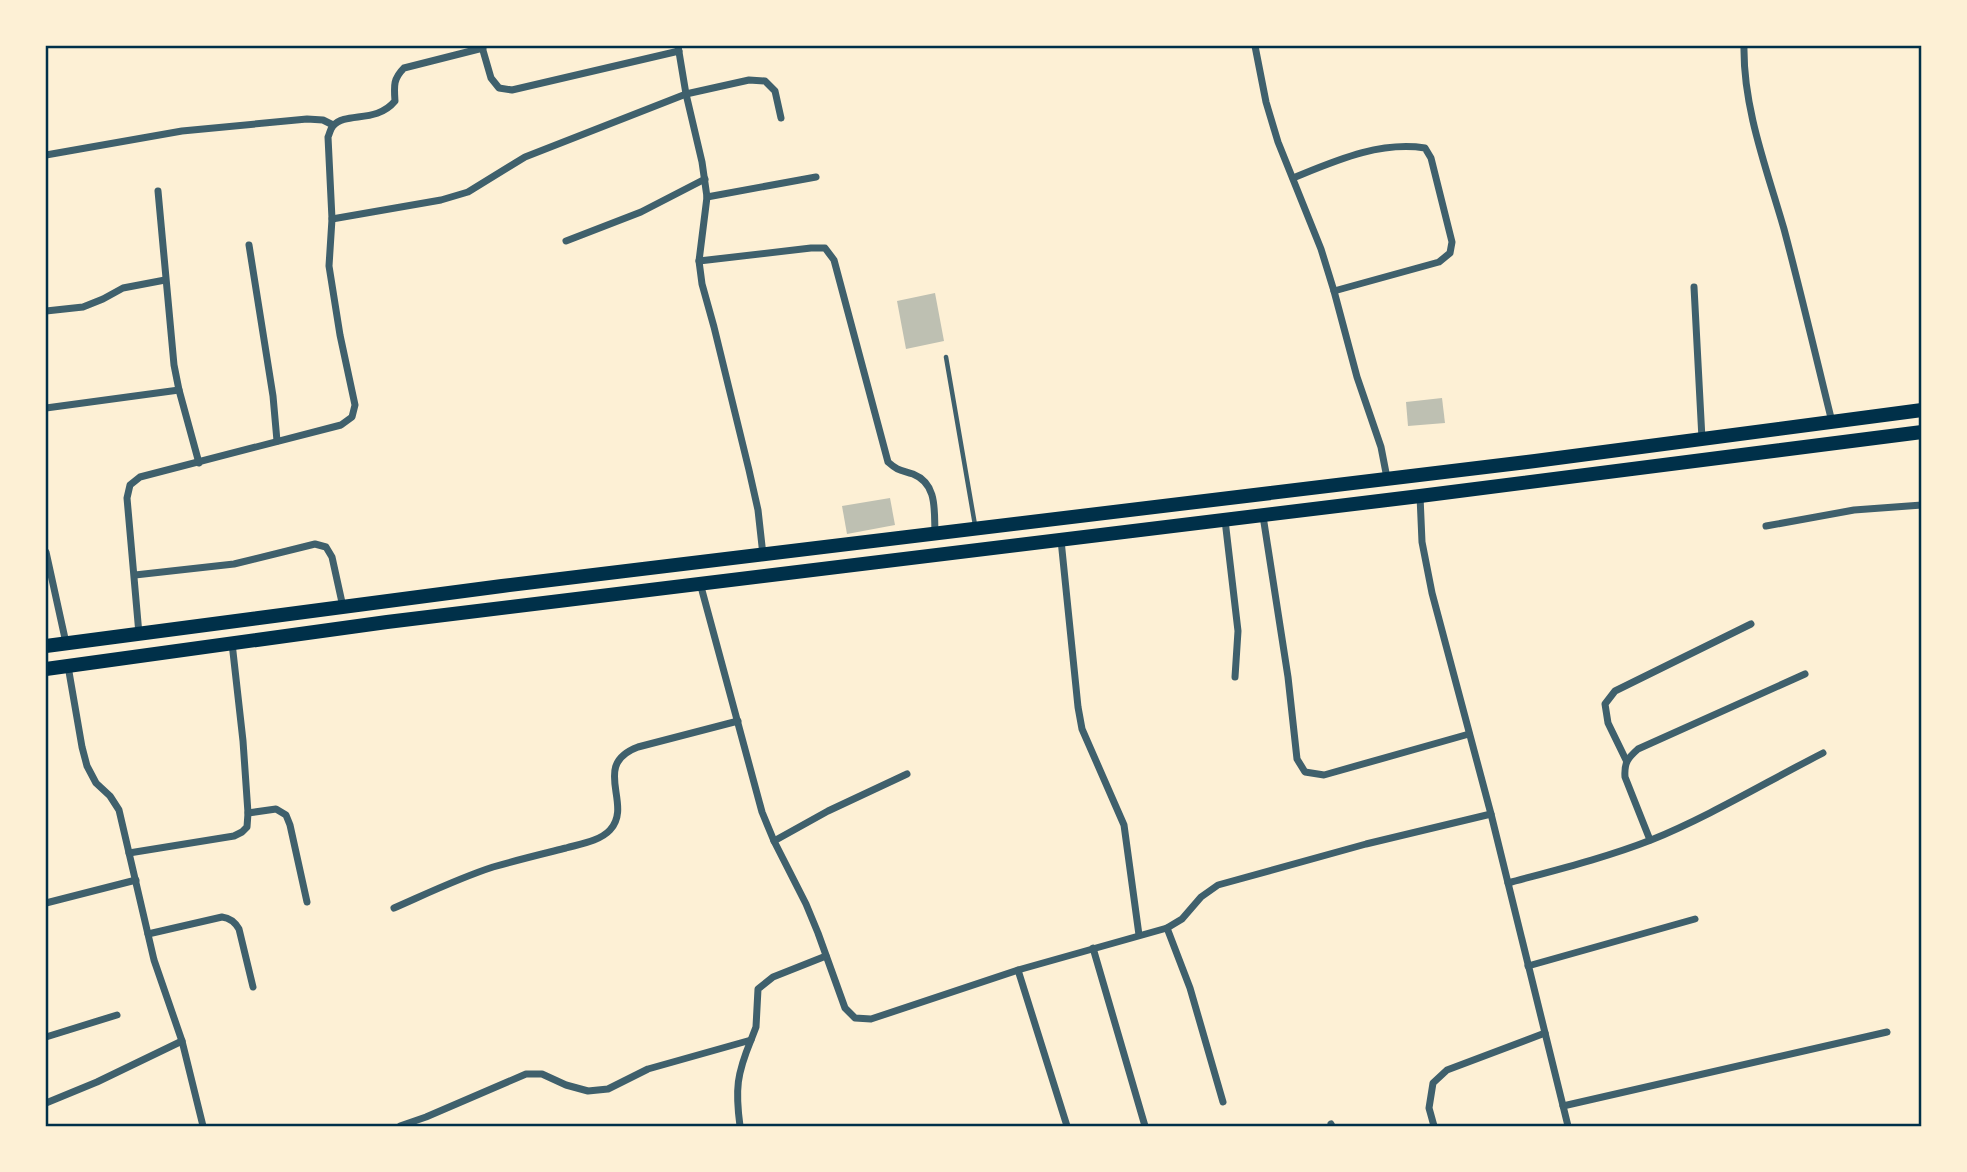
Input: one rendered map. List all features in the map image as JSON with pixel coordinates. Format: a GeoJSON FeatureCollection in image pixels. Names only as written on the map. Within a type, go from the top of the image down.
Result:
{"type":"FeatureCollection","features":[{"type":"Feature","properties":{"kind":"main road"},"geometry":{"type":"LineString","coordinates":[[46,646],[1922,410]]}},
{"type":"Feature","properties":{"kind":"main road"},"geometry":{"type":"LineString","coordinates":[[46,669],[401,620],[1263,516],[1922,432]]}},
{"type":"Feature","properties":{"kind":"street"},"geometry":{"type":"LineString","coordinates":[[1255,46],[1266,102],[1278,142],[1321,248],[1357,377],[1381,447],[1387,478]]}},
{"type":"Feature","properties":{"kind":"street"},"geometry":{"type":"LineString","coordinates":[[1744,46],[1753,121],[1796,275],[1832,422]]}},
{"type":"Feature","properties":{"kind":"street"},"geometry":{"type":"LineString","coordinates":[[139,634],[127,498],[130,485],[140,477],[341,425],[352,417],[355,405],[329,266],[332,219],[328,137],[333,125],[388,109],[395,102],[394,85],[397,75],[404,68],[482,47],[491,78],[499,88],[512,90],[679,48],[707,197],[699,261],[702,284],[758,510],[762,555]]}},
{"type":"Feature","properties":{"kind":"street"},"geometry":{"type":"LineString","coordinates":[[332,219],[441,200],[468,192],[525,158],[686,94],[749,79],[765,81],[775,90],[781,118]]}},
{"type":"Feature","properties":{"kind":"street"},"geometry":{"type":"LineString","coordinates":[[46,155],[196,130],[307,119],[323,120],[333,125]]}},
{"type":"Feature","properties":{"kind":"street"},"geometry":{"type":"LineString","coordinates":[[1293,178],[1338,159],[1371,150],[1412,146],[1425,148],[1432,158],[1452,242],[1450,253],[1438,262],[1334,291]]}},
{"type":"Feature","properties":{"kind":"street"},"geometry":{"type":"LineString","coordinates":[[707,197],[816,177]]}},
{"type":"Feature","properties":{"kind":"street"},"geometry":{"type":"LineString","coordinates":[[566,241],[641,212],[705,179]]}},
{"type":"Feature","properties":{"kind":"street"},"geometry":{"type":"LineString","coordinates":[[158,191],[174,365],[199,463]]}},
{"type":"Feature","properties":{"kind":"street"},"geometry":{"type":"LineString","coordinates":[[249,245],[273,396],[277,441]]}},
{"type":"Feature","properties":{"kind":"street"},"geometry":{"type":"LineString","coordinates":[[699,261],[825,248],[834,260],[888,462],[897,471],[924,480],[933,492],[935,534]]}},
{"type":"Feature","properties":{"kind":"street"},"geometry":{"type":"LineString","coordinates":[[46,311],[83,307],[123,288],[165,280]]}},
{"type":"Feature","properties":{"kind":"street"},"geometry":{"type":"LineString","coordinates":[[1694,287],[1702,439]]}},
{"type":"Feature","properties":{"kind":"street"},"geometry":{"type":"LineString","coordinates":[[46,408],[179,390]]}},
{"type":"Feature","properties":{"kind":"street"},"geometry":{"type":"LineString","coordinates":[[1420,496],[1422,542],[1432,593],[1491,814],[1568,1126]]}},
{"type":"Feature","properties":{"kind":"street"},"geometry":{"type":"LineString","coordinates":[[1766,526],[1854,510],[1922,505]]}},
{"type":"Feature","properties":{"kind":"street"},"geometry":{"type":"LineString","coordinates":[[1263,516],[1297,759],[1305,772],[1324,775],[1469,734]]}},
{"type":"Feature","properties":{"kind":"street"},"geometry":{"type":"LineString","coordinates":[[1225,520],[1238,631],[1235,677]]}},
{"type":"Feature","properties":{"kind":"street"},"geometry":{"type":"LineString","coordinates":[[1061,540],[1082,729],[1124,825],[1139,935]]}},
{"type":"Feature","properties":{"kind":"street"},"geometry":{"type":"LineString","coordinates":[[135,575],[234,564],[315,544],[326,547],[332,556],[343,607]]}},
{"type":"Feature","properties":{"kind":"street"},"geometry":{"type":"LineString","coordinates":[[46,552],[66,643]]}},
{"type":"Feature","properties":{"kind":"street"},"geometry":{"type":"LineString","coordinates":[[700,583],[762,812],[806,904],[845,1008],[855,1018],[871,1019],[1018,970],[1167,928],[1182,919],[1201,897],[1218,885],[1366,844],[1491,814]]}},
{"type":"Feature","properties":{"kind":"street"},"geometry":{"type":"LineString","coordinates":[[1626,760],[1608,723],[1605,704],[1615,691],[1751,624]]}},
{"type":"Feature","properties":{"kind":"street"},"geometry":{"type":"LineString","coordinates":[[129,853],[234,836],[247,827],[243,741],[232,643]]}},
{"type":"Feature","properties":{"kind":"street"},"geometry":{"type":"LineString","coordinates":[[68,666],[87,766],[96,783],[110,796],[119,810],[154,960],[182,1041],[203,1126]]}},
{"type":"Feature","properties":{"kind":"street"},"geometry":{"type":"LineString","coordinates":[[1650,841],[1625,777],[1626,760],[1638,749],[1805,674]]}},
{"type":"Feature","properties":{"kind":"street"},"geometry":{"type":"LineString","coordinates":[[394,908],[493,867],[594,840],[610,831],[617,817],[614,774],[616,764],[622,756],[638,747],[738,721]]}},
{"type":"Feature","properties":{"kind":"street"},"geometry":{"type":"LineString","coordinates":[[1508,883],[1650,841],[1823,753]]}},
{"type":"Feature","properties":{"kind":"street"},"geometry":{"type":"LineString","coordinates":[[774,841],[828,811],[907,774]]}},
{"type":"Feature","properties":{"kind":"street"},"geometry":{"type":"LineString","coordinates":[[248,813],[276,809],[286,816],[307,902]]}},
{"type":"Feature","properties":{"kind":"street"},"geometry":{"type":"LineString","coordinates":[[46,903],[136,880]]}},
{"type":"Feature","properties":{"kind":"street"},"geometry":{"type":"LineString","coordinates":[[148,934],[222,917],[228,918],[239,929],[253,987]]}},
{"type":"Feature","properties":{"kind":"street"},"geometry":{"type":"LineString","coordinates":[[1528,966],[1695,919]]}},
{"type":"Feature","properties":{"kind":"street"},"geometry":{"type":"LineString","coordinates":[[1167,928],[1190,988],[1223,1102]]}},
{"type":"Feature","properties":{"kind":"street"},"geometry":{"type":"LineString","coordinates":[[1093,948],[1145,1126]]}},
{"type":"Feature","properties":{"kind":"street"},"geometry":{"type":"LineString","coordinates":[[740,1126],[737,1101],[739,1069],[755,1027],[758,989],[773,977],[826,956]]}},
{"type":"Feature","properties":{"kind":"street"},"geometry":{"type":"LineString","coordinates":[[1018,970],[1067,1126]]}},
{"type":"Feature","properties":{"kind":"street"},"geometry":{"type":"LineString","coordinates":[[46,1037],[117,1015]]}},
{"type":"Feature","properties":{"kind":"street"},"geometry":{"type":"LineString","coordinates":[[1563,1106],[1887,1032]]}},
{"type":"Feature","properties":{"kind":"street"},"geometry":{"type":"LineString","coordinates":[[1434,1126],[1429,1108],[1433,1083],[1447,1070],[1545,1033]]}},
{"type":"Feature","properties":{"kind":"street"},"geometry":{"type":"LineString","coordinates":[[400,1126],[526,1074],[542,1074],[588,1091],[608,1089],[648,1069],[751,1040]]}},
{"type":"Feature","properties":{"kind":"street"},"geometry":{"type":"LineString","coordinates":[[46,1102],[97,1082],[182,1041]]}},
{"type":"Feature","properties":{"kind":"street"},"geometry":{"type":"LineString","coordinates":[[426,1117],[430,1126]]}},
{"type":"Feature","properties":{"kind":"lane"},"geometry":{"type":"LineString","coordinates":[[946,357],[975,529]]}},
{"type":"Feature","properties":{"kind":"building"},"geometry":{"type":"Polygon","coordinates":[[[935,293],[944,341],[906,349],[897,301],[935,293]]]}},
{"type":"Feature","properties":{"kind":"building"},"geometry":{"type":"Polygon","coordinates":[[[1442,398],[1445,423],[1408,426],[1406,402],[1442,398]]]}},
{"type":"Feature","properties":{"kind":"building"},"geometry":{"type":"Polygon","coordinates":[[[890,498],[895,525],[847,534],[842,506],[890,498]]]}}]}
